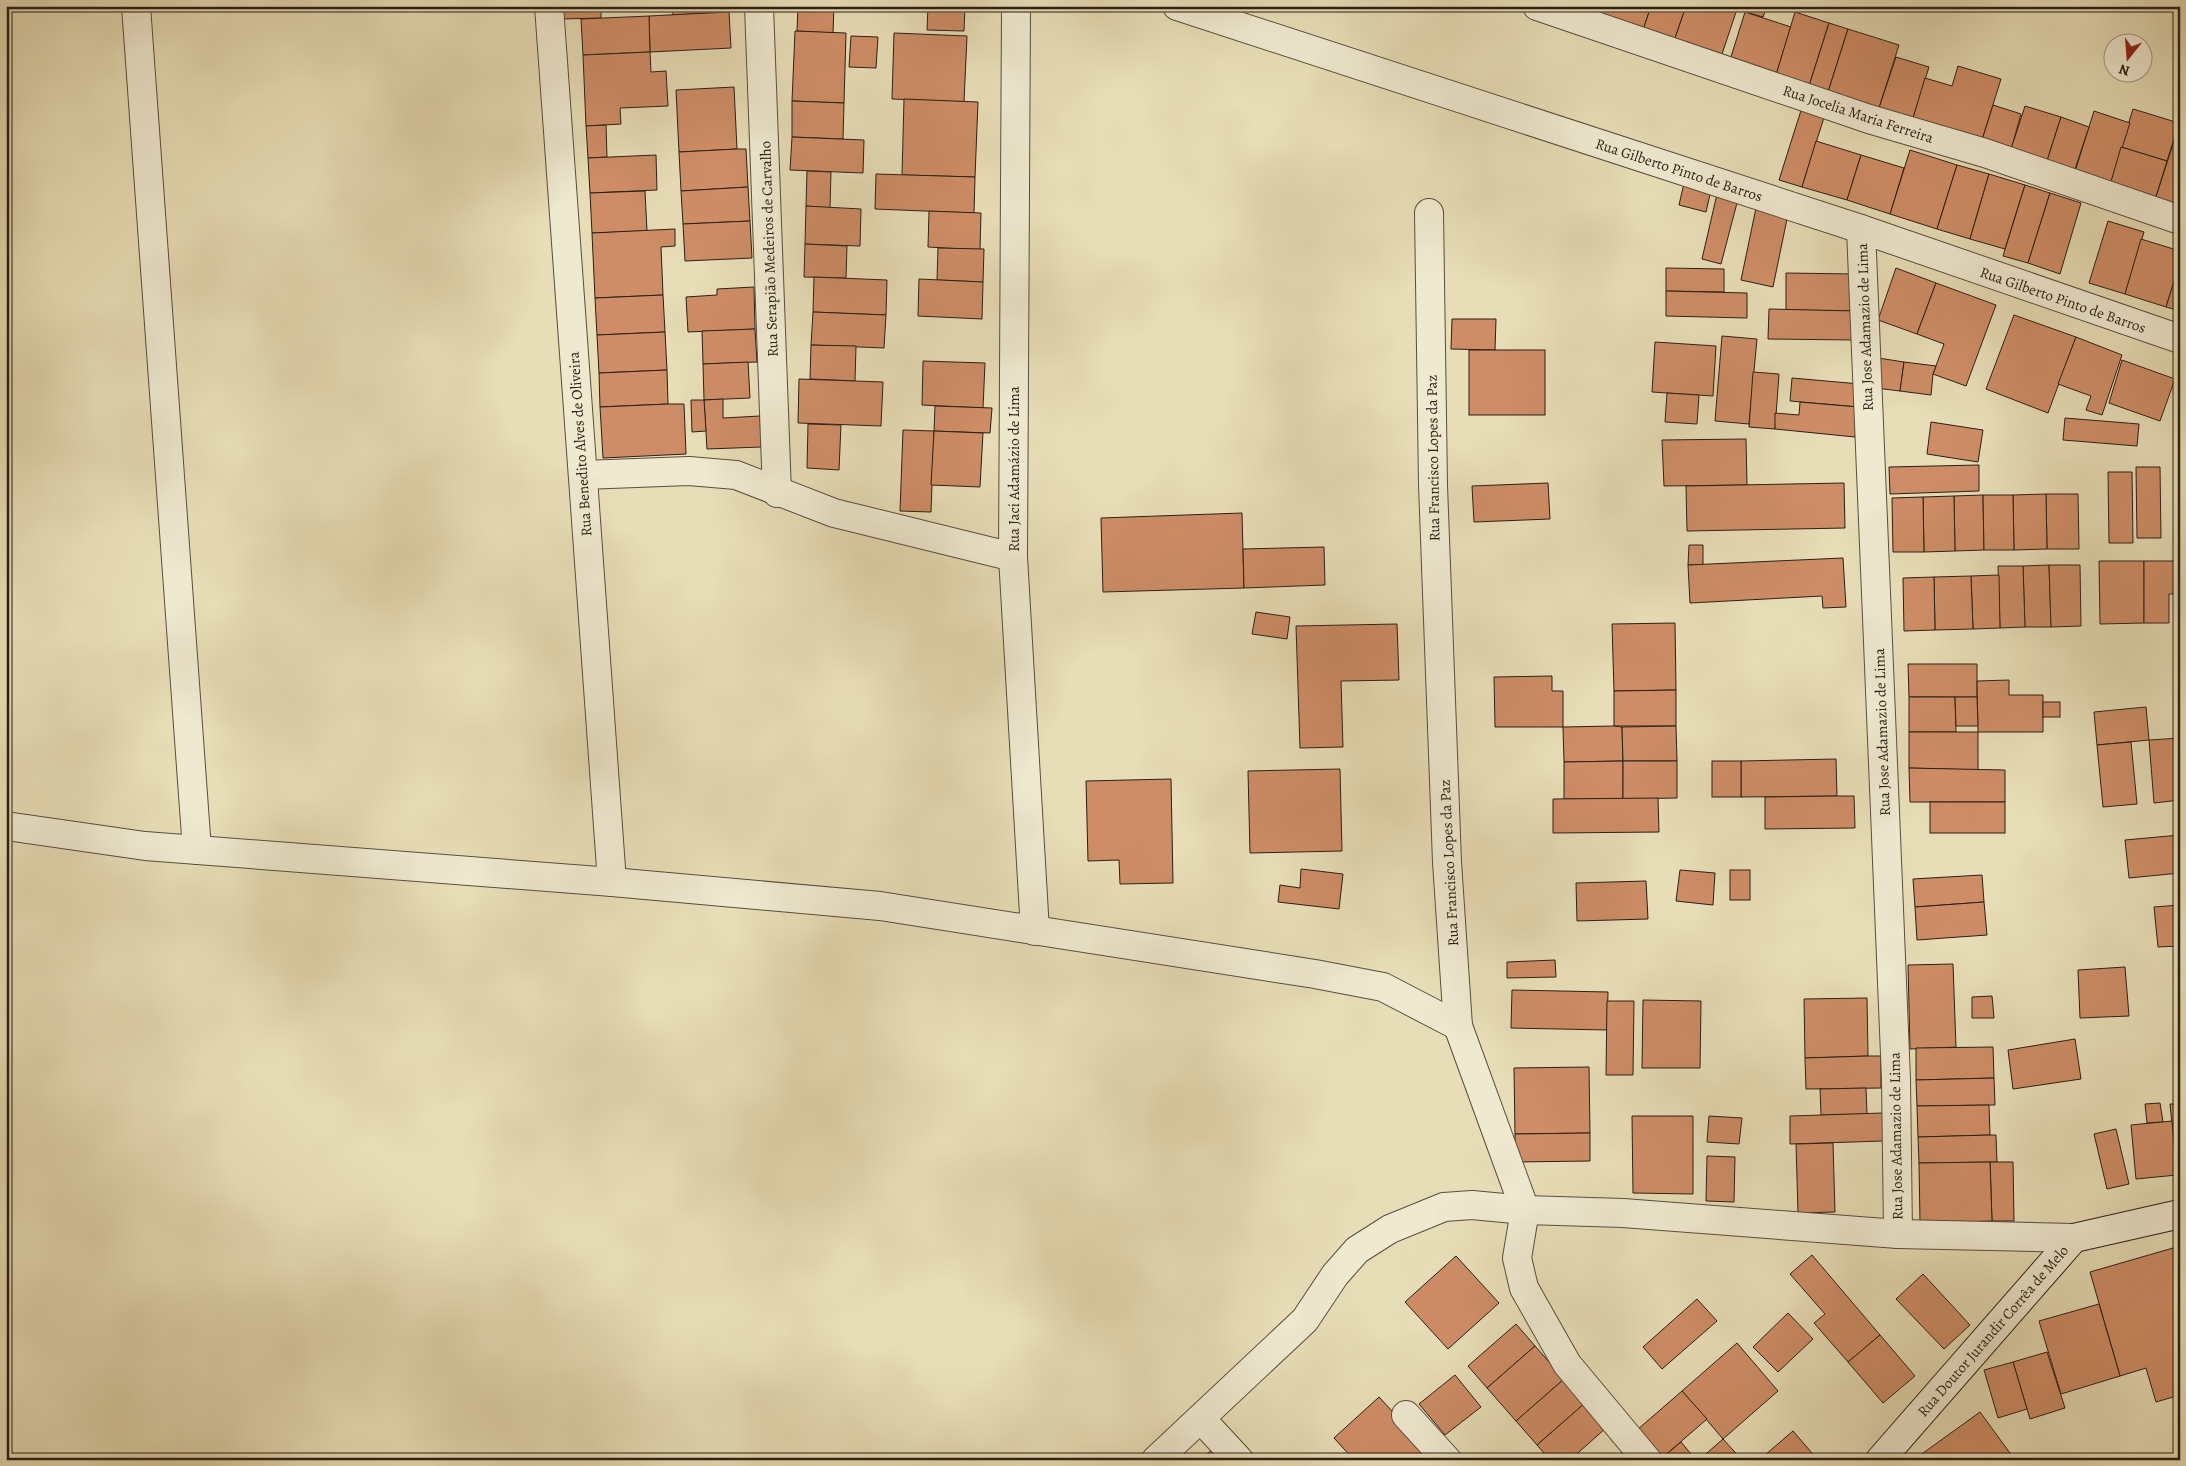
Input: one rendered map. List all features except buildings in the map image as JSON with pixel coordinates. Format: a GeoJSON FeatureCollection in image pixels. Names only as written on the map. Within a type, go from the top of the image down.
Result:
{"type":"FeatureCollection","features":[{"type":"Feature","properties":{"kind":"street"},"geometry":{"type":"LineString","coordinates":[[136,6],[197,850]]}},
{"type":"Feature","properties":{"kind":"street","name":"Rua Benedito Alves de Oliveira"},"geometry":{"type":"LineString","coordinates":[[549,6],[612,882]]}},
{"type":"Feature","properties":{"kind":"street","name":"Rua Serapião Medeiros de Carvalho"},"geometry":{"type":"LineString","coordinates":[[759,6],[777,493]]}},
{"type":"Feature","properties":{"kind":"street","name":"Rua Jaci Adamázio de Lima"},"geometry":{"type":"LineString","coordinates":[[1016,6],[1013,557],[1035,931]]}},
{"type":"Feature","properties":{"kind":"street","name":"Rua Gilberto Pinto de Barros"},"geometry":{"type":"LineString","coordinates":[[1177,6],[1861,229],[2180,340]]}},
{"type":"Feature","properties":{"kind":"street","name":"Rua Jocelia Maria Ferreira"},"geometry":{"type":"LineString","coordinates":[[1537,6],[1869,119],[1985,153],[2180,220]]}},
{"type":"Feature","properties":{"kind":"street","name":"Rua Francisco Lopes da Paz"},"geometry":{"type":"LineString","coordinates":[[1429,213],[1433,485],[1447,862],[1458,1026],[1525,1210],[1517,1258],[1524,1288],[1567,1364],[1646,1460]]}},
{"type":"Feature","properties":{"kind":"street","name":"Rua Jose Adamazio de Lima"},"geometry":{"type":"LineString","coordinates":[[1861,229],[1896,1079],[1898,1234]]}},
{"type":"Feature","properties":{"kind":"street"},"geometry":{"type":"LineString","coordinates":[[583,475],[689,471],[736,475],[777,493],[834,513],[1013,557]]}},
{"type":"Feature","properties":{"kind":"street"},"geometry":{"type":"LineString","coordinates":[[6,826],[145,846],[612,882],[880,906],[1315,974],[1383,987],[1458,1026]]}},
{"type":"Feature","properties":{"kind":"street"},"geometry":{"type":"LineString","coordinates":[[1156,1460],[1305,1320],[1322,1298],[1334,1276],[1357,1250],[1390,1228],[1444,1207],[1472,1205],[1525,1210],[1623,1213],[1898,1234],[2074,1238]]}},
{"type":"Feature","properties":{"kind":"street","name":"Rua Doutor Jurandir Corrêa de Melo"},"geometry":{"type":"LineString","coordinates":[[1880,1460],[2074,1238],[2180,1214]]}},
{"type":"Feature","properties":{"kind":"street"},"geometry":{"type":"LineString","coordinates":[[1406,1415],[1448,1460]]}},
{"type":"Feature","properties":{"kind":"street"},"geometry":{"type":"LineString","coordinates":[[1201,1419],[1238,1460]]}}]}
